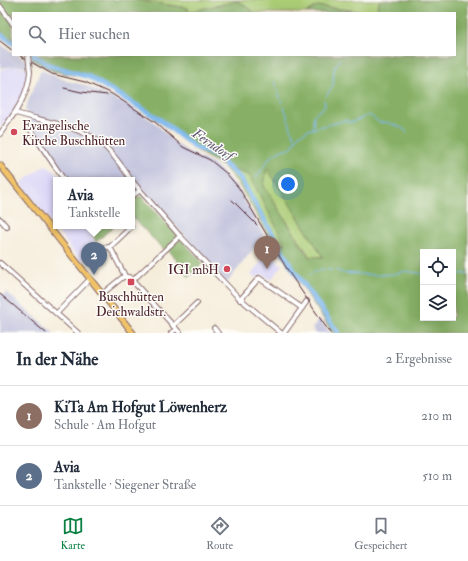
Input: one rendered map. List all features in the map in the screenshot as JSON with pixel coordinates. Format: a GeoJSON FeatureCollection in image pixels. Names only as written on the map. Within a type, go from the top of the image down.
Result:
{"type":"FeatureCollection","features":[{"type":"Feature","properties":{"kind":"main road"},"geometry":{"type":"LineString","coordinates":[[0,164],[133,333]]}},
{"type":"Feature","properties":{"kind":"street"},"geometry":{"type":"LineString","coordinates":[[0,6],[12,23]]}},
{"type":"Feature","properties":{"kind":"street"},"geometry":{"type":"LineString","coordinates":[[0,134],[16,113],[26,94],[30,72],[28,56]]}},
{"type":"Feature","properties":{"kind":"street"},"geometry":{"type":"LineString","coordinates":[[16,113],[78,130],[98,141],[117,160],[130,177]]}},
{"type":"Feature","properties":{"kind":"street"},"geometry":{"type":"LineString","coordinates":[[30,129],[62,177]]}},
{"type":"Feature","properties":{"kind":"street"},"geometry":{"type":"LineString","coordinates":[[135,185],[139,191],[240,300],[283,333],[307,301]]}},
{"type":"Feature","properties":{"kind":"street"},"geometry":{"type":"LineString","coordinates":[[135,194],[139,191]]}},
{"type":"Feature","properties":{"kind":"street"},"geometry":{"type":"LineString","coordinates":[[0,219],[7,227]]}},
{"type":"Feature","properties":{"kind":"street"},"geometry":{"type":"LineString","coordinates":[[98,248],[110,247],[129,229]]}},
{"type":"Feature","properties":{"kind":"street"},"geometry":{"type":"LineString","coordinates":[[133,280],[180,236]]}},
{"type":"Feature","properties":{"kind":"street"},"geometry":{"type":"LineString","coordinates":[[110,247],[126,276],[133,280],[180,333]]}},
{"type":"Feature","properties":{"kind":"street"},"geometry":{"type":"LineString","coordinates":[[0,263],[78,333]]}},
{"type":"Feature","properties":{"kind":"street"},"geometry":{"type":"LineString","coordinates":[[102,294],[126,276]]}},
{"type":"Feature","properties":{"kind":"street"},"geometry":{"type":"LineString","coordinates":[[240,300],[259,278],[302,308]]}},
{"type":"Feature","properties":{"kind":"street"},"geometry":{"type":"LineString","coordinates":[[57,313],[90,279]]}},
{"type":"Feature","properties":{"kind":"street"},"geometry":{"type":"LineString","coordinates":[[171,333],[197,303]]}},
{"type":"Feature","properties":{"kind":"street"},"geometry":{"type":"LineString","coordinates":[[214,328],[218,333]]}},
{"type":"Feature","properties":{"kind":"shaded area"},"geometry":{"type":"Polygon","coordinates":[[[0,44],[12,52],[12,56],[19,56],[28,62],[28,66],[0,68],[0,44]]]}},
{"type":"Feature","properties":{"kind":"shaded area"},"geometry":{"type":"Polygon","coordinates":[[[14,66],[28,68],[25,90],[12,114],[0,128],[0,70],[14,66]]]}},
{"type":"Feature","properties":{"kind":"shaded area"},"geometry":{"type":"Polygon","coordinates":[[[41,70],[67,81],[84,85],[128,105],[154,122],[173,141],[187,151],[215,165],[237,187],[264,235],[227,283],[141,188],[135,192],[135,177],[65,177],[33,130],[25,109],[41,70]]]}},
{"type":"Feature","properties":{"kind":"shaded area"},"geometry":{"type":"Polygon","coordinates":[[[45,165],[56,172],[60,177],[53,177],[53,225],[21,183],[45,165]]]}},
{"type":"Feature","properties":{"kind":"shaded area"},"geometry":{"type":"Polygon","coordinates":[[[56,229],[88,229],[97,249],[81,262],[56,229]]]}},
{"type":"Feature","properties":{"kind":"shaded area"},"geometry":{"type":"Polygon","coordinates":[[[268,252],[282,265],[271,280],[262,274],[255,278],[251,275],[268,252]]]}},
{"type":"Feature","properties":{"kind":"shaded area"},"geometry":{"type":"Polygon","coordinates":[[[0,292],[4,295],[6,292],[54,333],[0,333],[0,292]]]}},
{"type":"Feature","properties":{"kind":"shaded area"},"geometry":{"type":"Polygon","coordinates":[[[319,319],[330,333],[314,333],[315,331],[312,329],[319,319]]]}},
{"type":"Feature","properties":{"kind":"green space"},"geometry":{"type":"Polygon","coordinates":[[[0,0],[136,0],[188,8],[188,12],[12,12],[12,40],[0,31],[0,0]]]}},
{"type":"Feature","properties":{"kind":"green space"},"geometry":{"type":"Polygon","coordinates":[[[136,0],[380,0],[375,12],[317,6],[308,12],[254,12],[238,1],[188,12],[188,8],[136,0]]]}},
{"type":"Feature","properties":{"kind":"green space"},"geometry":{"type":"Polygon","coordinates":[[[380,0],[468,0],[468,333],[333,333],[269,236],[286,245],[249,175],[223,166],[200,153],[157,120],[89,78],[53,71],[33,60],[32,56],[456,56],[456,12],[375,12],[380,0]],[[267,168],[264,186],[309,257],[323,257],[267,168]]]}},
{"type":"Feature","properties":{"kind":"green space"},"geometry":{"type":"Polygon","coordinates":[[[238,1],[254,12],[188,12],[238,1]]]}},
{"type":"Feature","properties":{"kind":"green space"},"geometry":{"type":"Polygon","coordinates":[[[317,6],[359,12],[308,12],[317,6]]]}},
{"type":"Feature","properties":{"kind":"green space"},"geometry":{"type":"Polygon","coordinates":[[[223,166],[249,175],[287,245],[269,236],[238,183],[223,166]]]}},
{"type":"Feature","properties":{"kind":"green space"},"geometry":{"type":"Polygon","coordinates":[[[267,167],[323,257],[310,257],[263,185],[267,167]]]}},
{"type":"Feature","properties":{"kind":"green space"},"geometry":{"type":"Polygon","coordinates":[[[141,196],[203,263],[189,277],[169,250],[166,252],[135,220],[135,198],[141,196]]]}},
{"type":"Feature","properties":{"kind":"green space"},"geometry":{"type":"Polygon","coordinates":[[[90,229],[111,229],[96,242],[90,229]]]}},
{"type":"Feature","properties":{"kind":"waterway","name":"Ferndorf"},"geometry":{"type":"LineString","coordinates":[[0,34],[12,42]]}},
{"type":"Feature","properties":{"kind":"waterway","name":"Ferndorf"},"geometry":{"type":"LineString","coordinates":[[35,56],[49,65],[89,77],[158,118],[194,147],[214,155],[240,178],[293,269],[338,333]]}},
{"type":"Feature","properties":{"kind":"waterway"},"geometry":{"type":"LineString","coordinates":[[326,96],[333,86],[334,68],[340,59]]}},
{"type":"Feature","properties":{"kind":"waterway"},"geometry":{"type":"LineString","coordinates":[[274,82],[282,103]]}},
{"type":"Feature","properties":{"kind":"waterway"},"geometry":{"type":"LineString","coordinates":[[313,129],[314,115],[325,106],[324,100]]}},
{"type":"Feature","properties":{"kind":"waterway"},"geometry":{"type":"LineString","coordinates":[[284,107],[296,139]]}},
{"type":"Feature","properties":{"kind":"waterway"},"geometry":{"type":"LineString","coordinates":[[256,178],[270,157],[283,150],[291,148],[299,135],[308,130],[347,120],[350,123],[369,115],[381,123],[387,122],[404,129],[407,133]]}},
{"type":"Feature","properties":{"kind":"waterway"},"geometry":{"type":"LineString","coordinates":[[310,274],[322,269],[332,270]]}},
{"type":"Feature","properties":{"kind":"waterway"},"geometry":{"type":"LineString","coordinates":[[336,270],[343,273],[375,275],[394,274],[406,271],[420,273]]}},
{"type":"Feature","properties":{"kind":"waterway"},"geometry":{"type":"LineString","coordinates":[[456,275],[468,273]]}},
{"type":"Feature","properties":{"kind":"railway"},"geometry":{"type":"LineString","coordinates":[[0,41],[12,50]]}},
{"type":"Feature","properties":{"kind":"railway"},"geometry":{"type":"LineString","coordinates":[[21,56],[52,74],[85,82],[112,94],[155,122],[183,147],[210,160],[226,173],[239,188],[290,274],[330,333]]}},
{"type":"Feature","properties":{"kind":"railway"},"geometry":{"type":"LineString","coordinates":[[64,88],[81,92],[107,95]]}},
{"type":"Feature","properties":{"kind":"railway"},"geometry":{"type":"LineString","coordinates":[[232,200],[257,225]]}},
{"type":"Feature","properties":{"kind":"railway"},"geometry":{"type":"LineString","coordinates":[[0,294],[46,333]]}},
{"type":"Feature","properties":{"kind":"place","name":"Evangelische Kirche Buschhütten"},"geometry":{"type":"Point","coordinates":[14,132]}},
{"type":"Feature","properties":{"kind":"place","name":"IGI mbH"},"geometry":{"type":"Point","coordinates":[227,269]}},
{"type":"Feature","properties":{"kind":"place","name":"KiTa Am Hofgut Löwenherz"},"geometry":{"type":"Point","coordinates":[267,269]}},
{"type":"Feature","properties":{"kind":"place","name":"Avia"},"geometry":{"type":"Point","coordinates":[94,275]}},
{"type":"Feature","properties":{"kind":"place","name":"Buschhütten Deichwaldstr."},"geometry":{"type":"Point","coordinates":[131,282]}}]}
